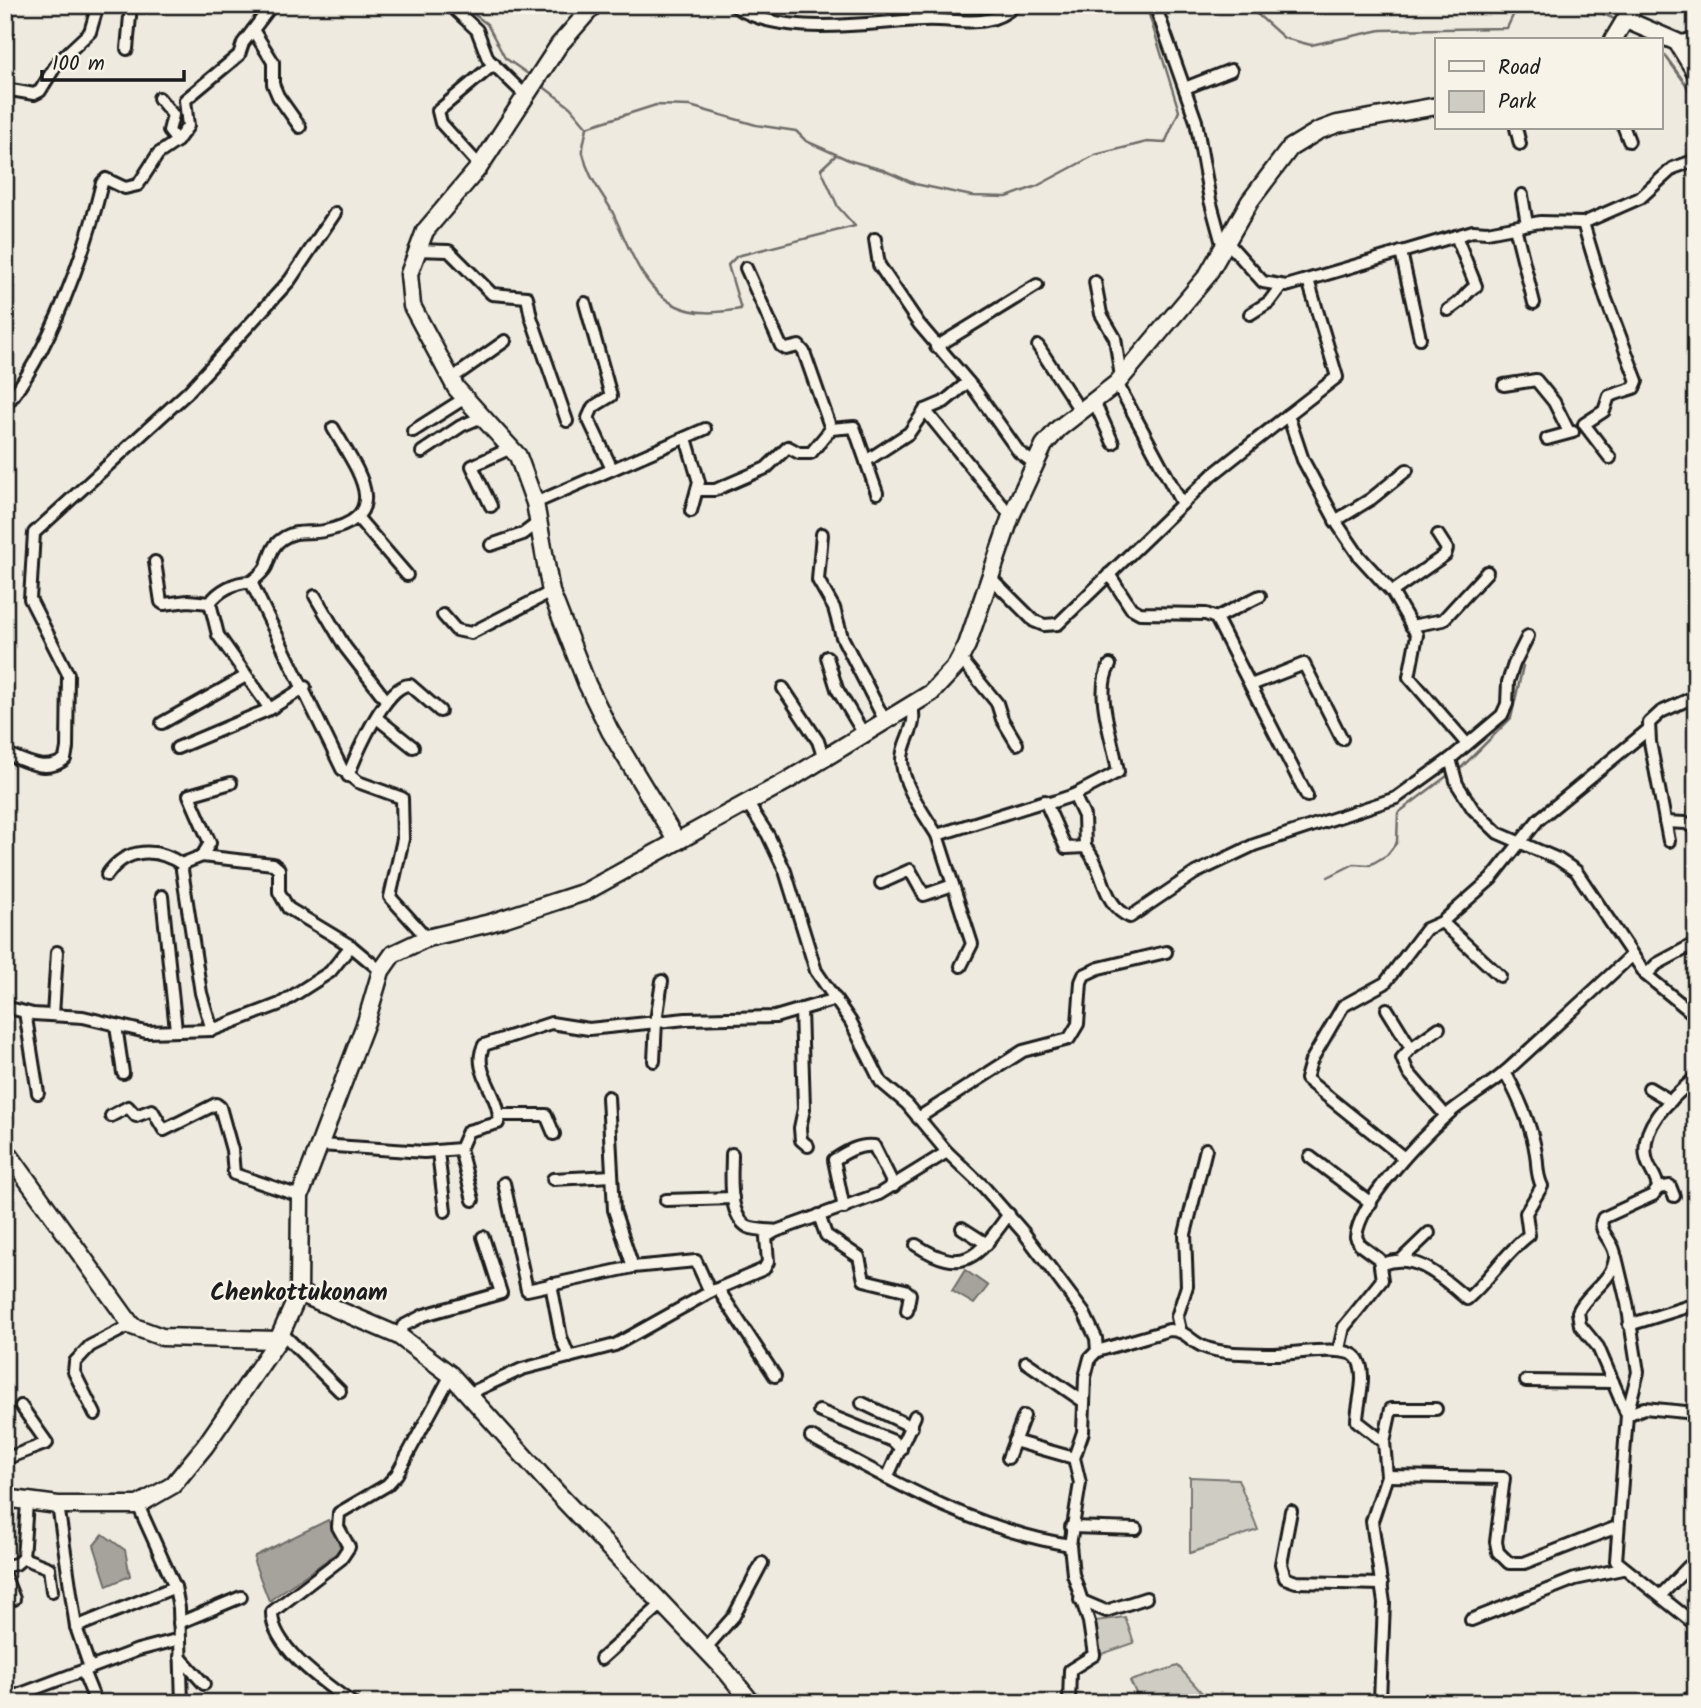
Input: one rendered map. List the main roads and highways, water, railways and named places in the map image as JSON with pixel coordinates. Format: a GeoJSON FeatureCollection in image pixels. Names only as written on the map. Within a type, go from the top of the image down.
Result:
{"type":"FeatureCollection","features":[{"type":"Feature","properties":{"kind":"main road"},"geometry":{"type":"LineString","coordinates":[[594,5],[559,46],[480,166],[425,231],[415,250],[409,274],[412,306],[451,379],[518,456],[536,503],[551,592],[597,707],[676,840]]}},
{"type":"Feature","properties":{"kind":"main road"},"geometry":{"type":"LineString","coordinates":[[1614,38],[1634,5]]}},
{"type":"Feature","properties":{"kind":"main road"},"geometry":{"type":"LineString","coordinates":[[1626,20],[1677,42],[1696,73]]}},
{"type":"Feature","properties":{"kind":"main road"},"geometry":{"type":"LineString","coordinates":[[5,1498],[58,1505],[138,1505],[173,1485],[205,1446],[279,1336],[299,1293],[300,1196],[366,1022],[381,971],[393,954],[427,938],[490,923],[585,892],[865,736],[912,707],[943,683],[960,658],[1011,516],[1035,464],[1058,429],[1119,380],[1207,276],[1250,201],[1290,148],[1318,131],[1337,124],[1435,106]]}},
{"type":"Feature","properties":{"kind":"main road"},"geometry":{"type":"LineString","coordinates":[[5,1149],[131,1325],[145,1333],[162,1337],[279,1336]]}},
{"type":"Feature","properties":{"kind":"main road"},"geometry":{"type":"LineString","coordinates":[[299,1293],[399,1336],[451,1375],[752,1703]]}},
{"type":"Feature","properties":{"kind":"waterway"},"geometry":{"type":"LineString","coordinates":[[462,5],[487,24],[505,58],[531,76]]}},
{"type":"Feature","properties":{"kind":"waterway"},"geometry":{"type":"LineString","coordinates":[[541,85],[570,107],[587,127],[656,105],[690,106],[756,125],[796,131],[806,141],[915,184],[972,196],[1007,197],[1037,186],[1095,155],[1147,142],[1165,143],[1179,111],[1146,5]]}},
{"type":"Feature","properties":{"kind":"waterway"},"geometry":{"type":"LineString","coordinates":[[1247,5],[1284,38],[1311,45],[1381,30],[1507,28],[1518,5]]}},
{"type":"Feature","properties":{"kind":"waterway"},"geometry":{"type":"LineString","coordinates":[[1572,5],[1590,8],[1619,21]]}},
{"type":"Feature","properties":{"kind":"waterway"},"geometry":{"type":"LineString","coordinates":[[1636,33],[1644,38]]}},
{"type":"Feature","properties":{"kind":"waterway"},"geometry":{"type":"LineString","coordinates":[[1662,51],[1685,83],[1696,105]]}},
{"type":"Feature","properties":{"kind":"waterway"},"geometry":{"type":"LineString","coordinates":[[587,127],[583,150],[588,170],[645,277],[654,289],[677,306],[701,312],[741,309],[728,265],[737,256],[855,226],[838,207],[821,169],[836,155]]}},
{"type":"Feature","properties":{"kind":"waterway"},"geometry":{"type":"LineString","coordinates":[[1461,768],[1511,718],[1523,666]]}},
{"type":"Feature","properties":{"kind":"waterway"},"geometry":{"type":"LineString","coordinates":[[1328,877],[1354,864],[1370,865],[1387,855],[1397,842],[1398,813],[1447,776]]}},
{"type":"Feature","properties":{"kind":"district","name":"Chenkottukonam"},"geometry":{"type":"Point","coordinates":[299,1293]}}]}
